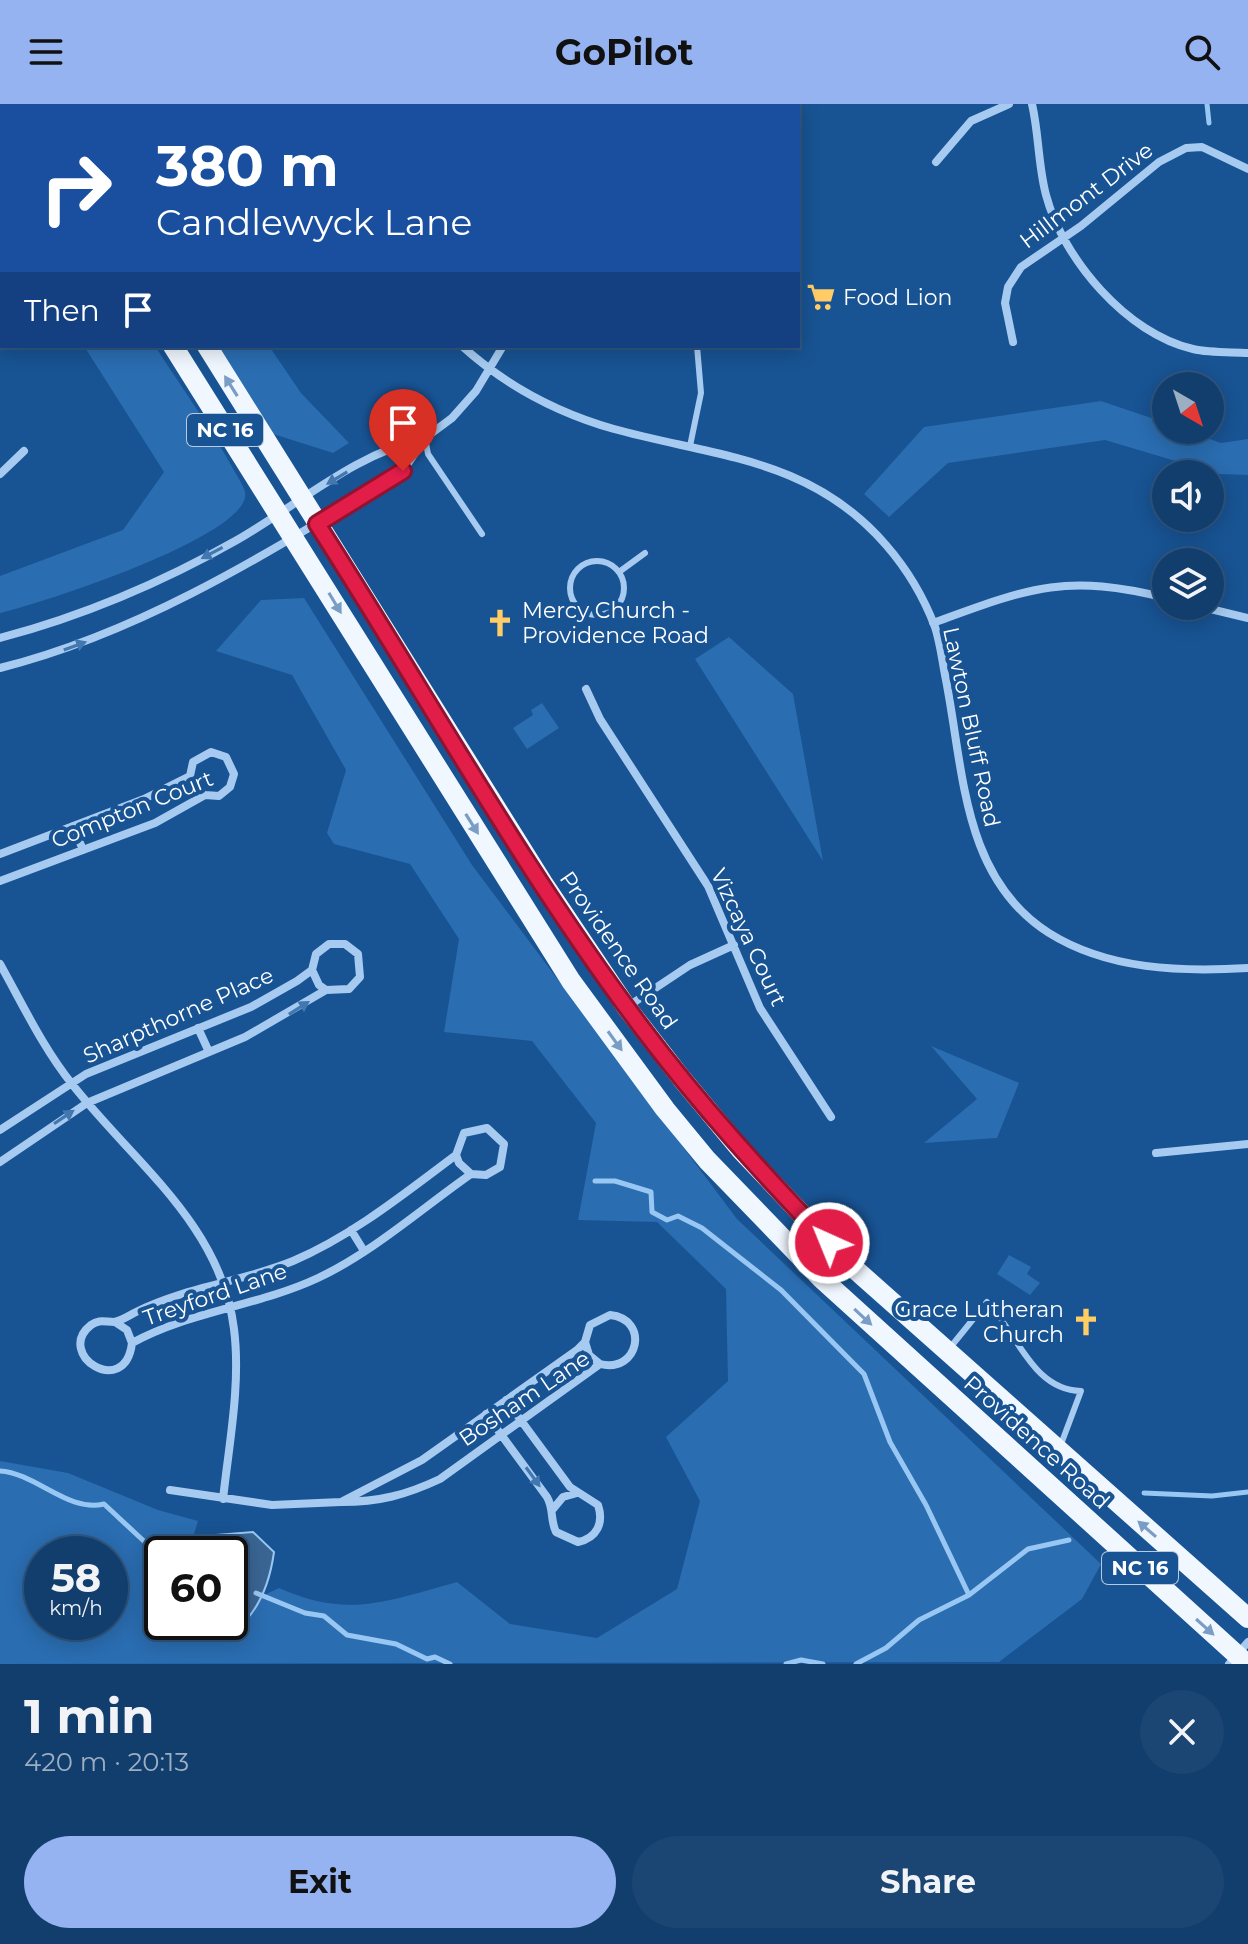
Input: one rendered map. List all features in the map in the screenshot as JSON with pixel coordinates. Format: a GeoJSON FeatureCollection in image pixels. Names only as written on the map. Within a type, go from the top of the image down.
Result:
{"type":"FeatureCollection","features":[{"type":"Feature","properties":{"kind":"main road","name":"Providence Road"},"geometry":{"type":"LineString","coordinates":[[174,348],[295,536],[571,981],[707,1160],[822,1279],[1240,1656]]}},
{"type":"Feature","properties":{"kind":"main road","name":"Providence Road"},"geometry":{"type":"LineString","coordinates":[[208,348],[543,883],[627,1008],[741,1150],[848,1263],[1248,1618]]}},
{"type":"Feature","properties":{"kind":"street"},"geometry":{"type":"LineString","coordinates":[[936,162],[971,121],[1009,104]]}},
{"type":"Feature","properties":{"kind":"street"},"geometry":{"type":"LineString","coordinates":[[1032,104],[1046,197],[1065,236],[1104,295],[1137,323],[1195,350],[1248,353]]}},
{"type":"Feature","properties":{"kind":"street","name":"Hillmont Drive"},"geometry":{"type":"LineString","coordinates":[[1013,342],[1005,309],[1011,280],[1027,261],[1065,236],[1172,153],[1186,148],[1210,148],[1248,169]]}},
{"type":"Feature","properties":{"kind":"street","name":"Lawton Bluff Road"},"geometry":{"type":"LineString","coordinates":[[464,348],[489,368],[540,400],[577,417],[763,464],[806,480],[835,499],[886,545],[907,573],[933,623],[975,837],[996,883],[1020,912],[1066,943],[1130,964],[1176,969],[1248,968]]}},
{"type":"Feature","properties":{"kind":"street"},"geometry":{"type":"LineString","coordinates":[[0,668],[106,635],[176,603],[317,524],[403,471],[425,438],[452,418],[502,348]]}},
{"type":"Feature","properties":{"kind":"street"},"geometry":{"type":"LineString","coordinates":[[0,638],[51,623],[152,583],[279,514],[393,445],[425,438]]}},
{"type":"Feature","properties":{"kind":"street"},"geometry":{"type":"LineString","coordinates":[[0,474],[24,451]]}},
{"type":"Feature","properties":{"kind":"street"},"geometry":{"type":"LineString","coordinates":[[933,623],[1007,597],[1070,583],[1114,586],[1152,595]]}},
{"type":"Feature","properties":{"kind":"street"},"geometry":{"type":"LineString","coordinates":[[1224,612],[1248,618]]}},
{"type":"Feature","properties":{"kind":"street","name":"Vizcaya Court"},"geometry":{"type":"LineString","coordinates":[[586,689],[600,719],[708,886],[766,1018],[831,1117]]}},
{"type":"Feature","properties":{"kind":"street","name":"Compton Court"},"geometry":{"type":"LineString","coordinates":[[0,854],[144,799],[190,776],[193,762],[204,753],[218,753],[230,761],[234,774],[230,787],[219,796],[205,795],[155,823],[0,881]]}},
{"type":"Feature","properties":{"kind":"street"},"geometry":{"type":"LineString","coordinates":[[190,776],[194,788],[205,795]]}},
{"type":"Feature","properties":{"kind":"street"},"geometry":{"type":"LineString","coordinates":[[73,826],[83,850]]}},
{"type":"Feature","properties":{"kind":"street","name":"Sharpthorne Place"},"geometry":{"type":"LineString","coordinates":[[0,1130],[70,1082],[251,1007],[312,970],[316,954],[329,944],[345,944],[358,954],[362,969],[356,984],[342,992],[326,990],[285,1016],[209,1052],[87,1103],[0,1162]]}},
{"type":"Feature","properties":{"kind":"street"},"geometry":{"type":"LineString","coordinates":[[627,1008],[690,965],[734,945]]}},
{"type":"Feature","properties":{"kind":"street"},"geometry":{"type":"LineString","coordinates":[[0,964],[70,1082],[184,1212],[206,1244],[222,1281],[230,1307],[236,1355],[223,1499]]}},
{"type":"Feature","properties":{"kind":"street"},"geometry":{"type":"LineString","coordinates":[[312,970],[319,985],[326,990]]}},
{"type":"Feature","properties":{"kind":"street"},"geometry":{"type":"LineString","coordinates":[[198,1028],[209,1052]]}},
{"type":"Feature","properties":{"kind":"street","name":"Treyford Lane"},"geometry":{"type":"LineString","coordinates":[[487,1128],[500,1137],[505,1152],[500,1167],[486,1175],[471,1174],[364,1251],[316,1279],[189,1318],[132,1343],[127,1360],[113,1370],[96,1368],[84,1357],[81,1349],[85,1332],[98,1321],[115,1322],[153,1303],[291,1262],[351,1230],[456,1155],[459,1139],[471,1129],[487,1128]]}},
{"type":"Feature","properties":{"kind":"street"},"geometry":{"type":"LineString","coordinates":[[1156,1153],[1248,1144]]}},
{"type":"Feature","properties":{"kind":"street"},"geometry":{"type":"LineString","coordinates":[[456,1155],[464,1170],[471,1174]]}},
{"type":"Feature","properties":{"kind":"street"},"geometry":{"type":"LineString","coordinates":[[351,1230],[364,1251]]}},
{"type":"Feature","properties":{"kind":"street","name":"Bosham Lane"},"geometry":{"type":"LineString","coordinates":[[170,1490],[294,1507],[393,1499],[419,1489],[600,1364],[617,1365],[632,1355],[636,1338],[632,1326],[622,1317],[604,1315],[590,1325],[585,1342],[422,1460],[341,1502]]}},
{"type":"Feature","properties":{"kind":"street"},"geometry":{"type":"LineString","coordinates":[[115,1322],[127,1330],[132,1343]]}},
{"type":"Feature","properties":{"kind":"street"},"geometry":{"type":"LineString","coordinates":[[585,1342],[589,1355],[600,1364]]}},
{"type":"Feature","properties":{"kind":"street"},"geometry":{"type":"LineString","coordinates":[[486,1414],[553,1509],[553,1525],[562,1538],[570,1542],[586,1540],[598,1529],[601,1513],[593,1499],[577,1493],[506,1400]]}},
{"type":"Feature","properties":{"kind":"street"},"geometry":{"type":"LineString","coordinates":[[553,1509],[563,1497],[577,1493]]}},
{"type":"Feature","properties":{"kind":"lane"},"geometry":{"type":"LineString","coordinates":[[690,446],[701,393],[697,348]]}},
{"type":"Feature","properties":{"kind":"lane"},"geometry":{"type":"LineString","coordinates":[[425,438],[428,454],[482,534]]}},
{"type":"Feature","properties":{"kind":"lane"},"geometry":{"type":"LineString","coordinates":[[619,572],[645,553]]}},
{"type":"Feature","properties":{"kind":"lane"},"geometry":{"type":"LineString","coordinates":[[596,561],[605,562],[619,572],[624,589],[617,605],[602,614],[584,612],[577,607],[570,591],[570,582],[579,567],[596,561]]}},
{"type":"Feature","properties":{"kind":"lane"},"geometry":{"type":"LineString","coordinates":[[946,1352],[987,1302],[1030,1362],[1048,1380],[1065,1391],[1081,1391],[1058,1451]]}},
{"type":"Feature","properties":{"kind":"shaded area"},"geometry":{"type":"Polygon","coordinates":[[[85,348],[156,348],[213,435],[245,492],[239,509],[216,528],[181,547],[96,583],[0,613],[0,576],[123,530],[164,472],[85,348]]]}},
{"type":"Feature","properties":{"kind":"shaded area"},"geometry":{"type":"Polygon","coordinates":[[[214,348],[270,348],[301,393],[349,443],[333,453],[267,432],[214,348]]]}},
{"type":"Feature","properties":{"kind":"shaded area"},"geometry":{"type":"Polygon","coordinates":[[[1101,401],[1152,418],[1152,444],[1224,444],[1248,439],[1248,475],[1224,474],[1224,460],[1172,460],[1105,440],[948,463],[889,517],[864,494],[924,427],[1101,401]]]}},
{"type":"Feature","properties":{"kind":"shaded area"},"geometry":{"type":"Polygon","coordinates":[[[304,598],[472,865],[737,1219],[1101,1564],[1082,1599],[999,1662],[0,1664],[0,1461],[68,1473],[158,1510],[198,1521],[193,1536],[144,1536],[144,1640],[248,1640],[248,1619],[262,1596],[279,1588],[326,1603],[348,1605],[388,1600],[457,1582],[510,1624],[597,1638],[677,1589],[700,1501],[666,1437],[728,1381],[726,1289],[657,1222],[578,1220],[596,1123],[532,1041],[444,1032],[459,939],[410,864],[334,844],[327,833],[346,770],[292,675],[216,651],[261,600],[304,598]]]}},
{"type":"Feature","properties":{"kind":"shaded area"},"geometry":{"type":"Polygon","coordinates":[[[729,637],[793,694],[823,861],[695,659],[729,637]]]}},
{"type":"Feature","properties":{"kind":"shaded area"},"geometry":{"type":"Polygon","coordinates":[[[542,703],[559,728],[527,749],[513,728],[533,715],[531,710],[542,703]]]}},
{"type":"Feature","properties":{"kind":"shaded area"},"geometry":{"type":"Polygon","coordinates":[[[931,1046],[1019,1083],[997,1138],[924,1143],[977,1099],[931,1046]]]}},
{"type":"Feature","properties":{"kind":"shaded area"},"geometry":{"type":"Polygon","coordinates":[[[1009,1255],[1031,1267],[1027,1274],[1040,1283],[1030,1295],[997,1274],[1009,1255]]]}},
{"type":"Feature","properties":{"kind":"shaded area"},"geometry":{"type":"Polygon","coordinates":[[[253,1532],[274,1552],[270,1574],[257,1605],[248,1617],[248,1536],[216,1535],[253,1532]]]}},
{"type":"Feature","properties":{"kind":"waterway"},"geometry":{"type":"LineString","coordinates":[[1207,104],[1209,123]]}},
{"type":"Feature","properties":{"kind":"waterway"},"geometry":{"type":"LineString","coordinates":[[595,1181],[615,1181],[651,1192],[652,1212],[667,1220],[678,1216],[702,1228],[781,1290],[864,1374],[890,1442],[926,1505],[969,1595]]}},
{"type":"Feature","properties":{"kind":"waterway"},"geometry":{"type":"LineString","coordinates":[[0,1471],[26,1478],[78,1503],[104,1504],[144,1541]]}},
{"type":"Feature","properties":{"kind":"waterway"},"geometry":{"type":"LineString","coordinates":[[1144,1493],[1212,1496],[1248,1492]]}},
{"type":"Feature","properties":{"kind":"waterway"},"geometry":{"type":"LineString","coordinates":[[856,1664],[886,1648],[919,1620],[969,1595],[1028,1549],[1069,1540]]}},
{"type":"Feature","properties":{"kind":"waterway"},"geometry":{"type":"LineString","coordinates":[[256,1593],[305,1613],[324,1616],[347,1635],[396,1644],[427,1659],[435,1657],[450,1664]]}},
{"type":"Feature","properties":{"kind":"waterway"},"geometry":{"type":"LineString","coordinates":[[786,1664],[801,1660],[823,1664]]}},
{"type":"Feature","properties":{"kind":"place","name":"Food Lion"},"geometry":{"type":"Point","coordinates":[821,297]}},
{"type":"Feature","properties":{"kind":"place","name":"Mercy Church - Providence Road"},"geometry":{"type":"Point","coordinates":[500,623]}},
{"type":"Feature","properties":{"kind":"place","name":"Grace Lutheran Church"},"geometry":{"type":"Point","coordinates":[1086,1322]}},
{"type":"Feature","properties":{"kind":"route"},"geometry":{"type":"LineString","coordinates":[[403,471],[317,524],[543,883],[627,1008],[741,1150],[829,1243]]}}]}
